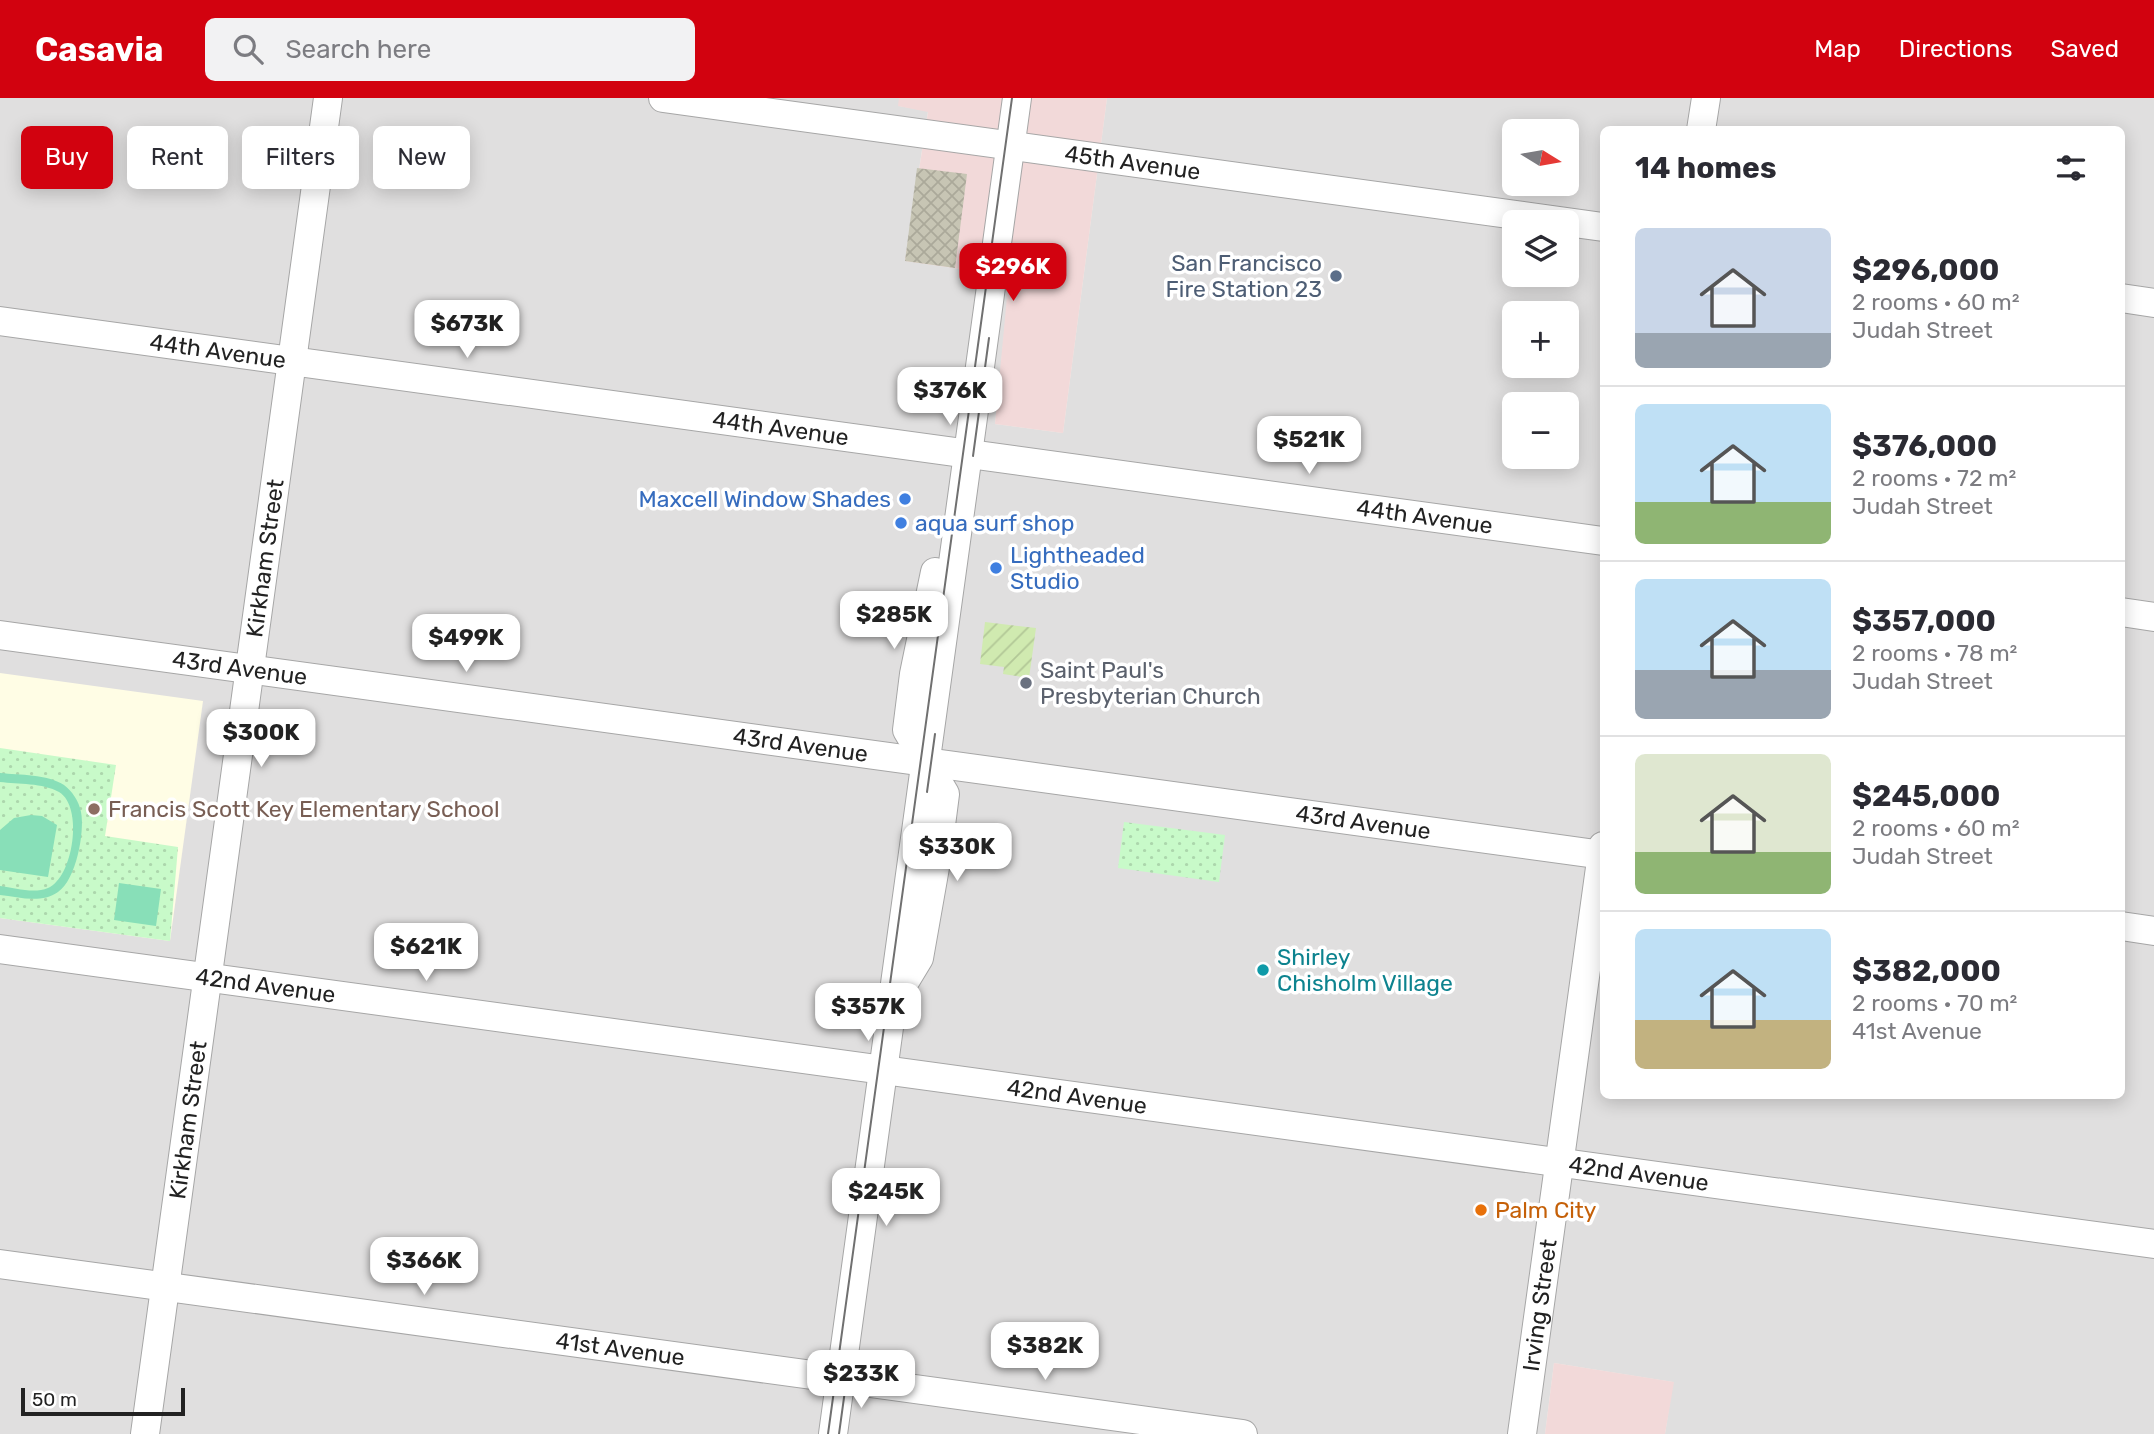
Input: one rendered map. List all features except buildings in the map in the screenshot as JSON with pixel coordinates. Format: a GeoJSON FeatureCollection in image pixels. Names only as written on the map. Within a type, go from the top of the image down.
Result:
{"type":"FeatureCollection","features":[{"type":"Feature","properties":{"kind":"street","name":"Kirkham Street"},"geometry":{"type":"LineString","coordinates":[[145,1434],[328,98]]}},
{"type":"Feature","properties":{"kind":"street","name":"45th Avenue"},"geometry":{"type":"LineString","coordinates":[[663,98],[1600,227]]}},
{"type":"Feature","properties":{"kind":"street"},"geometry":{"type":"LineString","coordinates":[[833,1434],[1017,98]]}},
{"type":"Feature","properties":{"kind":"street"},"geometry":{"type":"LineString","coordinates":[[1702,126],[1706,98]]}},
{"type":"Feature","properties":{"kind":"street"},"geometry":{"type":"LineString","coordinates":[[2125,299],[2154,303]]}},
{"type":"Feature","properties":{"kind":"street","name":"44th Avenue"},"geometry":{"type":"LineString","coordinates":[[0,321],[1600,541]]}},
{"type":"Feature","properties":{"kind":"street"},"geometry":{"type":"LineString","coordinates":[[2125,613],[2154,617]]}},
{"type":"Feature","properties":{"kind":"street","name":"43rd Avenue"},"geometry":{"type":"LineString","coordinates":[[0,635],[1600,852]]}},
{"type":"Feature","properties":{"kind":"street","name":"Irving Street"},"geometry":{"type":"LineString","coordinates":[[1522,1434],[1600,873]]}},
{"type":"Feature","properties":{"kind":"street"},"geometry":{"type":"LineString","coordinates":[[2125,927],[2154,931]]}},
{"type":"Feature","properties":{"kind":"street","name":"42nd Avenue"},"geometry":{"type":"LineString","coordinates":[[0,949],[2154,1244]]}},
{"type":"Feature","properties":{"kind":"street","name":"41st Avenue"},"geometry":{"type":"LineString","coordinates":[[0,1264],[1243,1434]]}},
{"type":"Feature","properties":{"kind":"shaded area"},"geometry":{"type":"Polygon","coordinates":[[[0,98],[899,98],[899,106],[928,111],[905,261],[1010,276],[995,424],[1063,433],[1107,98],[2154,98],[2154,1434],[1665,1434],[1673,1382],[1554,1363],[1545,1434],[0,1434],[0,98]]]}},
{"type":"Feature","properties":{"kind":"shaded area"},"geometry":{"type":"Polygon","coordinates":[[[899,98],[1107,98],[1063,433],[995,424],[1009,276],[905,261],[928,112],[898,106],[899,98]]]}},
{"type":"Feature","properties":{"kind":"shaded area"},"geometry":{"type":"Polygon","coordinates":[[[917,168],[967,174],[955,268],[905,261],[917,168]]]}},
{"type":"Feature","properties":{"kind":"shaded area","name":"Francis Scott Key Elementary School"},"geometry":{"type":"Polygon","coordinates":[[[0,673],[203,701],[170,941],[0,918],[0,673]]]}},
{"type":"Feature","properties":{"kind":"shaded area"},"geometry":{"type":"Polygon","coordinates":[[[1554,1363],[1674,1382],[1665,1434],[1545,1434],[1554,1363]]]}},
{"type":"Feature","properties":{"kind":"green space"},"geometry":{"type":"Polygon","coordinates":[[[985,622],[1036,628],[1029,678],[1003,674],[1004,667],[980,664],[985,622]]]}},
{"type":"Feature","properties":{"kind":"green space"},"geometry":{"type":"Polygon","coordinates":[[[0,748],[116,765],[105,836],[178,847],[170,941],[0,918],[0,748]]]}},
{"type":"Feature","properties":{"kind":"green space"},"geometry":{"type":"Polygon","coordinates":[[[0,773],[57,781],[70,790],[79,804],[82,821],[78,855],[70,877],[58,892],[51,896],[30,899],[0,895],[0,886],[37,890],[48,888],[57,882],[64,871],[72,842],[73,826],[67,800],[59,792],[46,787],[0,782],[0,773]]]}},
{"type":"Feature","properties":{"kind":"green space"},"geometry":{"type":"Polygon","coordinates":[[[42,816],[57,825],[48,877],[0,870],[0,830],[14,818],[42,816]]]}},
{"type":"Feature","properties":{"kind":"green space"},"geometry":{"type":"Polygon","coordinates":[[[1124,822],[1225,835],[1219,882],[1118,868],[1124,822]]]}},
{"type":"Feature","properties":{"kind":"green space"},"geometry":{"type":"Polygon","coordinates":[[[119,883],[161,889],[156,926],[114,920],[119,883]]]}},
{"type":"Feature","properties":{"kind":"tram line"},"geometry":{"type":"LineString","coordinates":[[828,1434],[1012,98]]}},
{"type":"Feature","properties":{"kind":"tram line"},"geometry":{"type":"LineString","coordinates":[[973,456],[989,338]]}},
{"type":"Feature","properties":{"kind":"tram line"},"geometry":{"type":"LineString","coordinates":[[927,792],[935,734]]}},
{"type":"Feature","properties":{"kind":"tram line"},"geometry":{"type":"LineString","coordinates":[[839,1434],[850,1354]]}},
{"type":"Feature","properties":{"kind":"place","name":"San Francisco Fire Station 23"},"geometry":{"type":"Point","coordinates":[1336,276]}},
{"type":"Feature","properties":{"kind":"place","name":"Maxcell Window Shades"},"geometry":{"type":"Point","coordinates":[905,499]}},
{"type":"Feature","properties":{"kind":"place","name":"aqua surf shop"},"geometry":{"type":"Point","coordinates":[901,523]}},
{"type":"Feature","properties":{"kind":"place","name":"Lightheaded Studio"},"geometry":{"type":"Point","coordinates":[996,568]}},
{"type":"Feature","properties":{"kind":"place","name":"Saint Paul's Presbyterian Church"},"geometry":{"type":"Point","coordinates":[1026,683]}},
{"type":"Feature","properties":{"kind":"place","name":"Francis Scott Key Elementary School"},"geometry":{"type":"Point","coordinates":[94,809]}},
{"type":"Feature","properties":{"kind":"place","name":"Shirley Chisholm Village"},"geometry":{"type":"Point","coordinates":[1263,970]}},
{"type":"Feature","properties":{"kind":"place","name":"Palm City"},"geometry":{"type":"Point","coordinates":[1481,1210]}}]}
